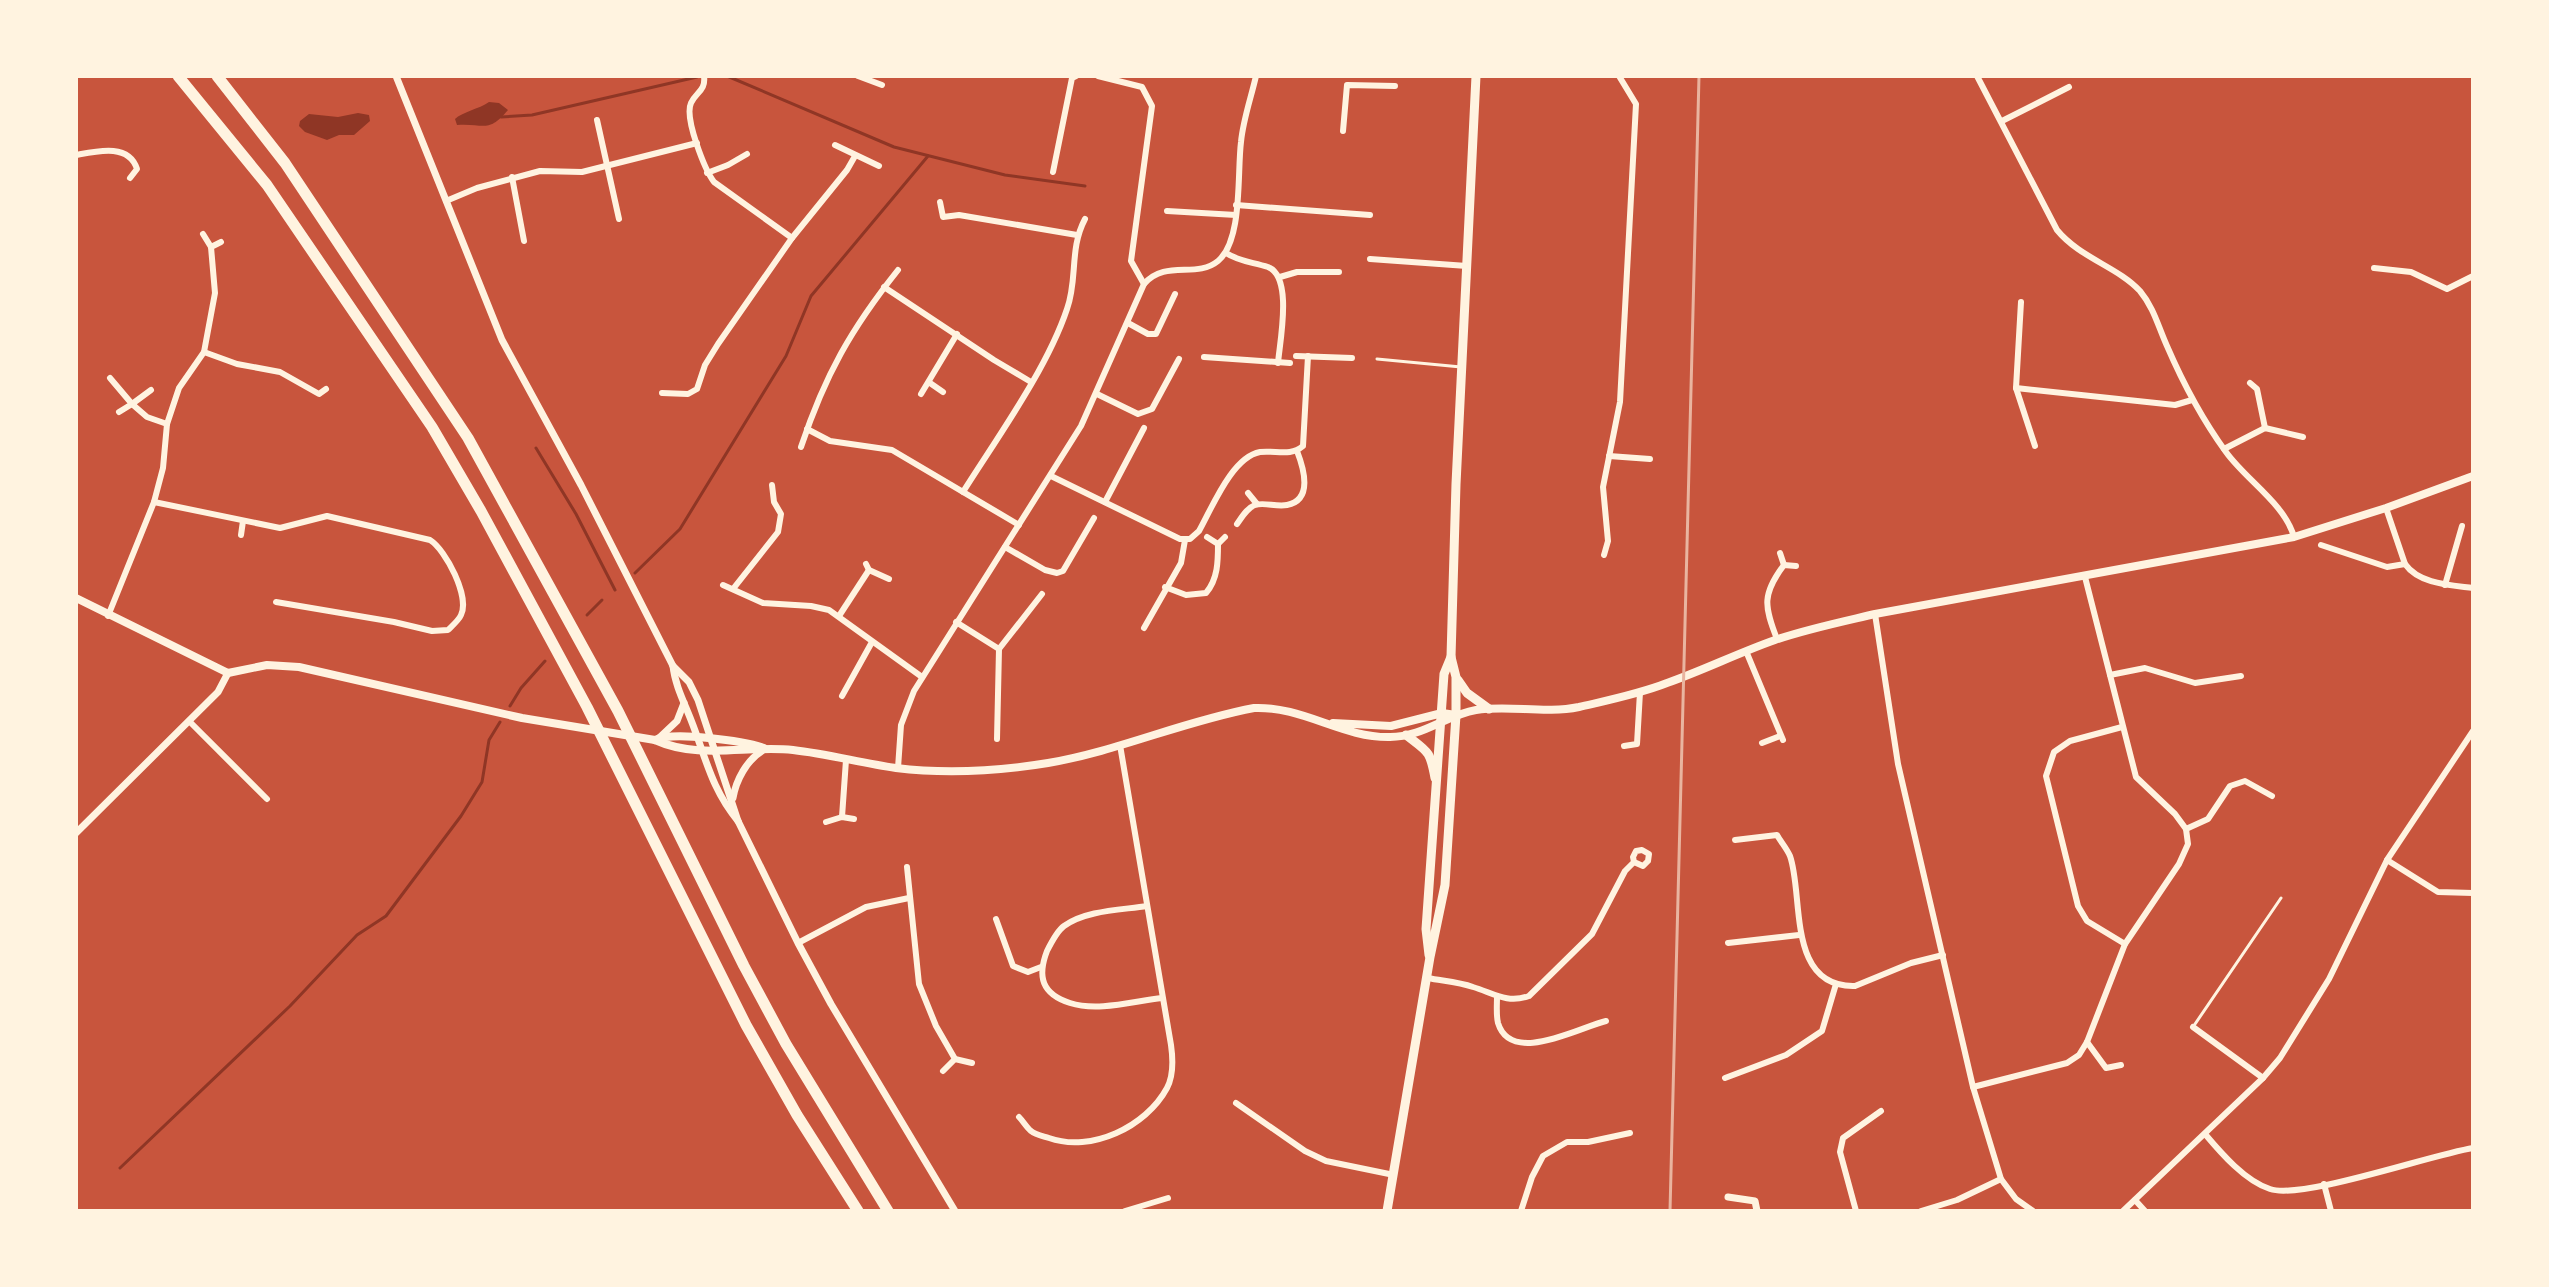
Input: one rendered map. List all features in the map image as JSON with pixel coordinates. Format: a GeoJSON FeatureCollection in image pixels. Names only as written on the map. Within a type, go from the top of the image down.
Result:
{"type":"FeatureCollection","features":[{"type":"Feature","properties":{"kind":"highway"},"geometry":{"type":"LineString","coordinates":[[178,76],[267,185],[432,427],[587,707],[746,1025],[797,1115],[858,1211]]}},
{"type":"Feature","properties":{"kind":"highway"},"geometry":{"type":"LineString","coordinates":[[217,76],[285,163],[460,425],[618,711],[704,887],[786,1044],[888,1211]]}},
{"type":"Feature","properties":{"kind":"main road"},"geometry":{"type":"LineString","coordinates":[[1387,1211],[1389,1174],[1445,885],[1456,715],[1456,677],[1451,657],[1461,367],[1476,76]]}},
{"type":"Feature","properties":{"kind":"main road"},"geometry":{"type":"LineString","coordinates":[[657,739],[672,747],[701,751],[793,750],[898,768],[941,771],[1048,763],[1254,708],[1283,709],[1370,736],[1406,735],[1456,715],[1489,709],[1564,709],[1640,692],[1777,639],[1875,614],[2294,537],[2473,476]]}},
{"type":"Feature","properties":{"kind":"main road"},"geometry":{"type":"LineString","coordinates":[[76,598],[228,673],[267,665],[299,667],[522,718],[657,739],[750,743],[766,750]]}},
{"type":"Feature","properties":{"kind":"main road"},"geometry":{"type":"LineString","coordinates":[[1430,957],[1426,929],[1444,674],[1451,657]]}},
{"type":"Feature","properties":{"kind":"main road"},"geometry":{"type":"LineString","coordinates":[[1456,677],[1467,693],[1489,709]]}},
{"type":"Feature","properties":{"kind":"main road"},"geometry":{"type":"LineString","coordinates":[[1324,723],[1391,726],[1442,719]]}},
{"type":"Feature","properties":{"kind":"main road"},"geometry":{"type":"LineString","coordinates":[[1406,735],[1430,755],[1438,789]]}},
{"type":"Feature","properties":{"kind":"street"},"geometry":{"type":"LineString","coordinates":[[396,76],[512,361],[581,485],[673,666],[689,682],[738,821]]}},
{"type":"Feature","properties":{"kind":"street"},"geometry":{"type":"LineString","coordinates":[[704,76],[702,91],[693,99],[689,112],[707,173],[714,182],[792,238]]}},
{"type":"Feature","properties":{"kind":"street"},"geometry":{"type":"LineString","coordinates":[[858,76],[882,85]]}},
{"type":"Feature","properties":{"kind":"street"},"geometry":{"type":"LineString","coordinates":[[1053,172],[1066,102],[1072,78],[1076,76]]}},
{"type":"Feature","properties":{"kind":"street"},"geometry":{"type":"LineString","coordinates":[[1098,76],[1142,87],[1152,106],[1131,261],[1144,284]]}},
{"type":"Feature","properties":{"kind":"street"},"geometry":{"type":"LineString","coordinates":[[1142,87],[1147,76]]}},
{"type":"Feature","properties":{"kind":"street"},"geometry":{"type":"LineString","coordinates":[[898,768],[904,713],[922,677],[1051,476],[1097,394],[1144,284],[1150,277],[1169,269],[1212,265],[1226,253],[1232,241],[1236,215],[1241,139],[1256,76]]}},
{"type":"Feature","properties":{"kind":"street"},"geometry":{"type":"LineString","coordinates":[[1371,86],[1372,76]]}},
{"type":"Feature","properties":{"kind":"street"},"geometry":{"type":"LineString","coordinates":[[1604,555],[1608,541],[1603,487],[1620,402],[1636,104],[1619,76]]}},
{"type":"Feature","properties":{"kind":"street"},"geometry":{"type":"LineString","coordinates":[[1977,76],[2053,224],[2074,248],[2136,287],[2151,304],[2192,400],[2224,449],[2288,523],[2294,537]]}},
{"type":"Feature","properties":{"kind":"street"},"geometry":{"type":"LineString","coordinates":[[1343,131],[1347,85],[1395,86]]}},
{"type":"Feature","properties":{"kind":"street"},"geometry":{"type":"LineString","coordinates":[[2002,121],[2069,87]]}},
{"type":"Feature","properties":{"kind":"street"},"geometry":{"type":"LineString","coordinates":[[597,120],[619,219]]}},
{"type":"Feature","properties":{"kind":"street"},"geometry":{"type":"LineString","coordinates":[[446,201],[512,177],[540,171],[582,172],[697,143]]}},
{"type":"Feature","properties":{"kind":"street"},"geometry":{"type":"LineString","coordinates":[[835,145],[879,166]]}},
{"type":"Feature","properties":{"kind":"street"},"geometry":{"type":"LineString","coordinates":[[76,155],[113,151],[126,153],[134,159],[137,169],[130,178]]}},
{"type":"Feature","properties":{"kind":"street"},"geometry":{"type":"LineString","coordinates":[[707,173],[747,154]]}},
{"type":"Feature","properties":{"kind":"street"},"geometry":{"type":"LineString","coordinates":[[662,393],[688,394],[697,389],[705,365],[718,344],[792,238],[855,156]]}},
{"type":"Feature","properties":{"kind":"street"},"geometry":{"type":"LineString","coordinates":[[512,177],[524,241]]}},
{"type":"Feature","properties":{"kind":"street"},"geometry":{"type":"LineString","coordinates":[[940,202],[943,217]]}},
{"type":"Feature","properties":{"kind":"street"},"geometry":{"type":"LineString","coordinates":[[1236,205],[1370,215]]}},
{"type":"Feature","properties":{"kind":"street"},"geometry":{"type":"LineString","coordinates":[[1167,211],[1236,215]]}},
{"type":"Feature","properties":{"kind":"street"},"geometry":{"type":"LineString","coordinates":[[936,225],[943,217],[959,215],[1077,235]]}},
{"type":"Feature","properties":{"kind":"street"},"geometry":{"type":"LineString","coordinates":[[963,492],[1031,382],[1068,307],[1077,235],[1085,219]]}},
{"type":"Feature","properties":{"kind":"street"},"geometry":{"type":"LineString","coordinates":[[108,616],[154,502],[163,468],[167,424],[179,388],[204,352],[215,293],[211,247],[203,234]]}},
{"type":"Feature","properties":{"kind":"street"},"geometry":{"type":"LineString","coordinates":[[211,247],[221,242]]}},
{"type":"Feature","properties":{"kind":"street"},"geometry":{"type":"LineString","coordinates":[[1226,253],[1239,261],[1269,267],[1280,277],[1283,294],[1278,363]]}},
{"type":"Feature","properties":{"kind":"street"},"geometry":{"type":"LineString","coordinates":[[1370,259],[1467,266]]}},
{"type":"Feature","properties":{"kind":"street"},"geometry":{"type":"LineString","coordinates":[[2374,268],[2411,272],[2447,289],[2473,276]]}},
{"type":"Feature","properties":{"kind":"street"},"geometry":{"type":"LineString","coordinates":[[801,447],[837,358],[855,325],[898,270]]}},
{"type":"Feature","properties":{"kind":"street"},"geometry":{"type":"LineString","coordinates":[[1280,277],[1297,272],[1339,272]]}},
{"type":"Feature","properties":{"kind":"street"},"geometry":{"type":"LineString","coordinates":[[884,287],[1031,382]]}},
{"type":"Feature","properties":{"kind":"street"},"geometry":{"type":"LineString","coordinates":[[1128,323],[1148,334],[1156,334],[1175,294]]}},
{"type":"Feature","properties":{"kind":"street"},"geometry":{"type":"LineString","coordinates":[[2021,302],[2016,388],[2035,446]]}},
{"type":"Feature","properties":{"kind":"street"},"geometry":{"type":"LineString","coordinates":[[921,394],[957,334]]}},
{"type":"Feature","properties":{"kind":"street"},"geometry":{"type":"LineString","coordinates":[[204,352],[237,364],[280,372],[319,394],[324,403]]}},
{"type":"Feature","properties":{"kind":"street"},"geometry":{"type":"LineString","coordinates":[[1296,356],[1352,358]]}},
{"type":"Feature","properties":{"kind":"street"},"geometry":{"type":"LineString","coordinates":[[1051,476],[1185,540],[1190,539],[1199,531],[1238,465],[1248,456],[1297,451],[1303,446],[1308,356]]}},
{"type":"Feature","properties":{"kind":"street"},"geometry":{"type":"LineString","coordinates":[[1204,357],[1290,363]]}},
{"type":"Feature","properties":{"kind":"street"},"geometry":{"type":"LineString","coordinates":[[1097,394],[1138,414],[1152,409],[1179,359]]}},
{"type":"Feature","properties":{"kind":"street"},"geometry":{"type":"LineString","coordinates":[[110,378],[147,417],[167,424]]}},
{"type":"Feature","properties":{"kind":"street"},"geometry":{"type":"LineString","coordinates":[[930,383],[943,392]]}},
{"type":"Feature","properties":{"kind":"street"},"geometry":{"type":"LineString","coordinates":[[2250,383],[2257,389],[2265,428]]}},
{"type":"Feature","properties":{"kind":"street"},"geometry":{"type":"LineString","coordinates":[[2016,388],[2175,405],[2192,400]]}},
{"type":"Feature","properties":{"kind":"street"},"geometry":{"type":"LineString","coordinates":[[319,394],[326,389]]}},
{"type":"Feature","properties":{"kind":"street"},"geometry":{"type":"LineString","coordinates":[[119,412],[151,390]]}},
{"type":"Feature","properties":{"kind":"street"},"geometry":{"type":"LineString","coordinates":[[1105,502],[1144,428]]}},
{"type":"Feature","properties":{"kind":"street"},"geometry":{"type":"LineString","coordinates":[[2224,449],[2265,428],[2303,437]]}},
{"type":"Feature","properties":{"kind":"street"},"geometry":{"type":"LineString","coordinates":[[807,429],[830,441],[892,450],[1019,525]]}},
{"type":"Feature","properties":{"kind":"street"},"geometry":{"type":"LineString","coordinates":[[1237,524],[1245,512],[1257,504],[1289,505],[1299,500],[1303,492],[1304,469],[1297,451]]}},
{"type":"Feature","properties":{"kind":"street"},"geometry":{"type":"LineString","coordinates":[[1609,456],[1650,459]]}},
{"type":"Feature","properties":{"kind":"street"},"geometry":{"type":"LineString","coordinates":[[733,589],[778,532],[781,514],[774,502],[772,485]]}},
{"type":"Feature","properties":{"kind":"street"},"geometry":{"type":"LineString","coordinates":[[1248,493],[1257,504]]}},
{"type":"Feature","properties":{"kind":"street"},"geometry":{"type":"LineString","coordinates":[[154,502],[280,528],[327,516],[430,540],[439,546],[463,594],[462,615],[448,630],[432,631],[276,602]]}},
{"type":"Feature","properties":{"kind":"street"},"geometry":{"type":"LineString","coordinates":[[2386,508],[2405,564],[2417,575],[2445,585],[2473,588]]}},
{"type":"Feature","properties":{"kind":"street"},"geometry":{"type":"LineString","coordinates":[[1005,547],[1045,570],[1057,573],[1063,571],[1094,518]]}},
{"type":"Feature","properties":{"kind":"street"},"geometry":{"type":"LineString","coordinates":[[241,535],[243,521]]}},
{"type":"Feature","properties":{"kind":"street"},"geometry":{"type":"LineString","coordinates":[[2445,585],[2462,526]]}},
{"type":"Feature","properties":{"kind":"street"},"geometry":{"type":"LineString","coordinates":[[1207,537],[1218,544]]}},
{"type":"Feature","properties":{"kind":"street"},"geometry":{"type":"LineString","coordinates":[[1165,587],[1186,595],[1206,593],[1212,586],[1218,567],[1218,544],[1225,537]]}},
{"type":"Feature","properties":{"kind":"street"},"geometry":{"type":"LineString","coordinates":[[1144,628],[1181,563],[1185,540]]}},
{"type":"Feature","properties":{"kind":"street"},"geometry":{"type":"LineString","coordinates":[[2321,545],[2387,567],[2405,564]]}},
{"type":"Feature","properties":{"kind":"street"},"geometry":{"type":"LineString","coordinates":[[1780,553],[1784,565]]}},
{"type":"Feature","properties":{"kind":"street"},"geometry":{"type":"LineString","coordinates":[[1784,565],[1796,566]]}},
{"type":"Feature","properties":{"kind":"street"},"geometry":{"type":"LineString","coordinates":[[1777,639],[1765,601],[1771,582],[1784,565]]}},
{"type":"Feature","properties":{"kind":"street"},"geometry":{"type":"LineString","coordinates":[[839,616],[868,567],[889,579]]}},
{"type":"Feature","properties":{"kind":"street"},"geometry":{"type":"LineString","coordinates":[[1973,1087],[2067,1063],[2079,1055],[2087,1042],[2125,944],[2179,864],[2188,844],[2186,829],[2175,814],[2136,777],[2085,577]]}},
{"type":"Feature","properties":{"kind":"street"},"geometry":{"type":"LineString","coordinates":[[723,585],[763,603],[829,610],[922,677]]}},
{"type":"Feature","properties":{"kind":"street"},"geometry":{"type":"LineString","coordinates":[[285,593],[285,602]]}},
{"type":"Feature","properties":{"kind":"street"},"geometry":{"type":"LineString","coordinates":[[997,739],[999,649],[1042,594]]}},
{"type":"Feature","properties":{"kind":"street"},"geometry":{"type":"LineString","coordinates":[[1875,614],[1898,764],[1973,1087],[2001,1179],[2016,1199],[2033,1211]]}},
{"type":"Feature","properties":{"kind":"street"},"geometry":{"type":"LineString","coordinates":[[956,622],[999,649]]}},
{"type":"Feature","properties":{"kind":"street"},"geometry":{"type":"LineString","coordinates":[[841,697],[872,642]]}},
{"type":"Feature","properties":{"kind":"street"},"geometry":{"type":"LineString","coordinates":[[1746,651],[1782,738],[1762,743]]}},
{"type":"Feature","properties":{"kind":"street"},"geometry":{"type":"LineString","coordinates":[[673,666],[674,680],[713,784],[738,821],[831,1004],[955,1211]]}},
{"type":"Feature","properties":{"kind":"street"},"geometry":{"type":"LineString","coordinates":[[2110,675],[2145,668],[2195,683],[2241,676]]}},
{"type":"Feature","properties":{"kind":"street"},"geometry":{"type":"LineString","coordinates":[[76,833],[190,722],[218,692],[228,673]]}},
{"type":"Feature","properties":{"kind":"street"},"geometry":{"type":"LineString","coordinates":[[1624,746],[1637,744],[1640,692]]}},
{"type":"Feature","properties":{"kind":"street"},"geometry":{"type":"LineString","coordinates":[[657,739],[677,721],[684,703]]}},
{"type":"Feature","properties":{"kind":"street"},"geometry":{"type":"LineString","coordinates":[[190,722],[267,799]]}},
{"type":"Feature","properties":{"kind":"street"},"geometry":{"type":"LineString","coordinates":[[2122,727],[2070,741],[2054,752],[2046,776],[2078,906],[2087,921],[2125,944]]}},
{"type":"Feature","properties":{"kind":"street"},"geometry":{"type":"LineString","coordinates":[[2123,1211],[2263,1078],[2280,1058],[2329,979],[2387,860],[2473,731]]}},
{"type":"Feature","properties":{"kind":"street"},"geometry":{"type":"LineString","coordinates":[[1019,1117],[1031,1135],[1063,1143],[1093,1140],[1115,1133],[1140,1119],[1169,1086],[1173,1063],[1120,745]]}},
{"type":"Feature","properties":{"kind":"street"},"geometry":{"type":"LineString","coordinates":[[733,804],[734,790],[744,771],[754,756],[766,750]]}},
{"type":"Feature","properties":{"kind":"street"},"geometry":{"type":"LineString","coordinates":[[842,817],[846,760]]}},
{"type":"Feature","properties":{"kind":"street"},"geometry":{"type":"LineString","coordinates":[[2186,829],[2208,819],[2230,786],[2245,781],[2272,796]]}},
{"type":"Feature","properties":{"kind":"street"},"geometry":{"type":"LineString","coordinates":[[826,822],[842,817],[854,819]]}},
{"type":"Feature","properties":{"kind":"street"},"geometry":{"type":"LineString","coordinates":[[1735,840],[1777,835],[1790,857],[1799,935],[1815,967],[1828,980],[1855,986],[1911,963],[1943,955]]}},
{"type":"Feature","properties":{"kind":"street"},"geometry":{"type":"LineString","coordinates":[[2387,860],[2438,892],[2473,893]]}},
{"type":"Feature","properties":{"kind":"street"},"geometry":{"type":"LineString","coordinates":[[1428,978],[1475,987],[1497,997],[1510,999],[1529,996],[1585,943],[1625,871],[1634,862]]}},
{"type":"Feature","properties":{"kind":"street"},"geometry":{"type":"LineString","coordinates":[[907,867],[919,984],[936,1026],[955,1059],[972,1063]]}},
{"type":"Feature","properties":{"kind":"street"},"geometry":{"type":"LineString","coordinates":[[798,943],[866,907],[909,898]]}},
{"type":"Feature","properties":{"kind":"street"},"geometry":{"type":"LineString","coordinates":[[1147,906],[1107,912],[1063,927],[1050,944],[1041,967],[1042,980],[1047,990],[1071,1003],[1099,1006],[1162,998]]}},
{"type":"Feature","properties":{"kind":"street"},"geometry":{"type":"LineString","coordinates":[[996,919],[1013,966],[1028,972],[1041,967]]}},
{"type":"Feature","properties":{"kind":"street"},"geometry":{"type":"LineString","coordinates":[[1728,943],[1799,935]]}},
{"type":"Feature","properties":{"kind":"street"},"geometry":{"type":"LineString","coordinates":[[1725,1078],[1786,1055],[1822,1031],[1836,984]]}},
{"type":"Feature","properties":{"kind":"street"},"geometry":{"type":"LineString","coordinates":[[1497,997],[1497,1021],[1502,1032],[1513,1041],[1545,1041],[1606,1021]]}},
{"type":"Feature","properties":{"kind":"street"},"geometry":{"type":"LineString","coordinates":[[2193,1027],[2263,1078]]}},
{"type":"Feature","properties":{"kind":"street"},"geometry":{"type":"LineString","coordinates":[[2087,1042],[2106,1068],[2121,1065]]}},
{"type":"Feature","properties":{"kind":"street"},"geometry":{"type":"LineString","coordinates":[[943,1071],[955,1059]]}},
{"type":"Feature","properties":{"kind":"street"},"geometry":{"type":"LineString","coordinates":[[1236,1103],[1326,1161],[1389,1174]]}},
{"type":"Feature","properties":{"kind":"street"},"geometry":{"type":"LineString","coordinates":[[1856,1211],[1840,1152],[1843,1138],[1881,1111]]}},
{"type":"Feature","properties":{"kind":"street"},"geometry":{"type":"LineString","coordinates":[[1521,1211],[1532,1177],[1543,1156],[1567,1142],[1588,1142],[1630,1133]]}},
{"type":"Feature","properties":{"kind":"street"},"geometry":{"type":"LineString","coordinates":[[2205,1134],[2252,1180],[2266,1188],[2283,1191],[2473,1148]]}},
{"type":"Feature","properties":{"kind":"street"},"geometry":{"type":"LineString","coordinates":[[1921,1211],[1957,1200],[2001,1179]]}},
{"type":"Feature","properties":{"kind":"street"},"geometry":{"type":"LineString","coordinates":[[2324,1184],[2331,1211]]}},
{"type":"Feature","properties":{"kind":"street"},"geometry":{"type":"LineString","coordinates":[[1728,1197],[1755,1201],[1757,1211]]}},
{"type":"Feature","properties":{"kind":"street"},"geometry":{"type":"LineString","coordinates":[[1125,1211],[1168,1198]]}},
{"type":"Feature","properties":{"kind":"street"},"geometry":{"type":"LineString","coordinates":[[2135,1200],[2145,1211]]}},
{"type":"Feature","properties":{"kind":"street"},"geometry":{"type":"LineString","coordinates":[[1148,1203],[1152,1211]]}},
{"type":"Feature","properties":{"kind":"lane"},"geometry":{"type":"LineString","coordinates":[[1377,359],[1461,367]]}},
{"type":"Feature","properties":{"kind":"lane"},"geometry":{"type":"LineString","coordinates":[[2193,1027],[2281,898]]}},
{"type":"Feature","properties":{"kind":"shaded area"},"geometry":{"type":"Polygon","coordinates":[[[489,102],[499,103],[508,110],[490,125],[457,125],[455,119],[489,102]]]}},
{"type":"Feature","properties":{"kind":"shaded area"},"geometry":{"type":"Polygon","coordinates":[[[358,113],[369,115],[370,121],[354,135],[339,135],[327,140],[305,132],[299,126],[300,121],[309,114],[338,117],[358,113]]]}},
{"type":"Feature","properties":{"kind":"waterway"},"geometry":{"type":"LineString","coordinates":[[727,76],[894,147],[1005,175],[1085,186]]}},
{"type":"Feature","properties":{"kind":"waterway"},"geometry":{"type":"LineString","coordinates":[[501,117],[532,115],[697,77]]}},
{"type":"Feature","properties":{"kind":"waterway"},"geometry":{"type":"LineString","coordinates":[[635,573],[680,529],[786,356],[811,296],[928,156]]}},
{"type":"Feature","properties":{"kind":"waterway"},"geometry":{"type":"LineString","coordinates":[[536,448],[576,514],[615,590]]}},
{"type":"Feature","properties":{"kind":"waterway"},"geometry":{"type":"LineString","coordinates":[[587,615],[602,600]]}},
{"type":"Feature","properties":{"kind":"waterway"},"geometry":{"type":"LineString","coordinates":[[510,706],[545,661]]}},
{"type":"Feature","properties":{"kind":"waterway"},"geometry":{"type":"LineString","coordinates":[[120,1168],[290,1006],[357,935],[386,916],[461,816],[482,782],[489,740],[500,722]]}},
{"type":"Feature","properties":{"kind":"railway"},"geometry":{"type":"LineString","coordinates":[[1670,1211],[1699,76]]}}]}
